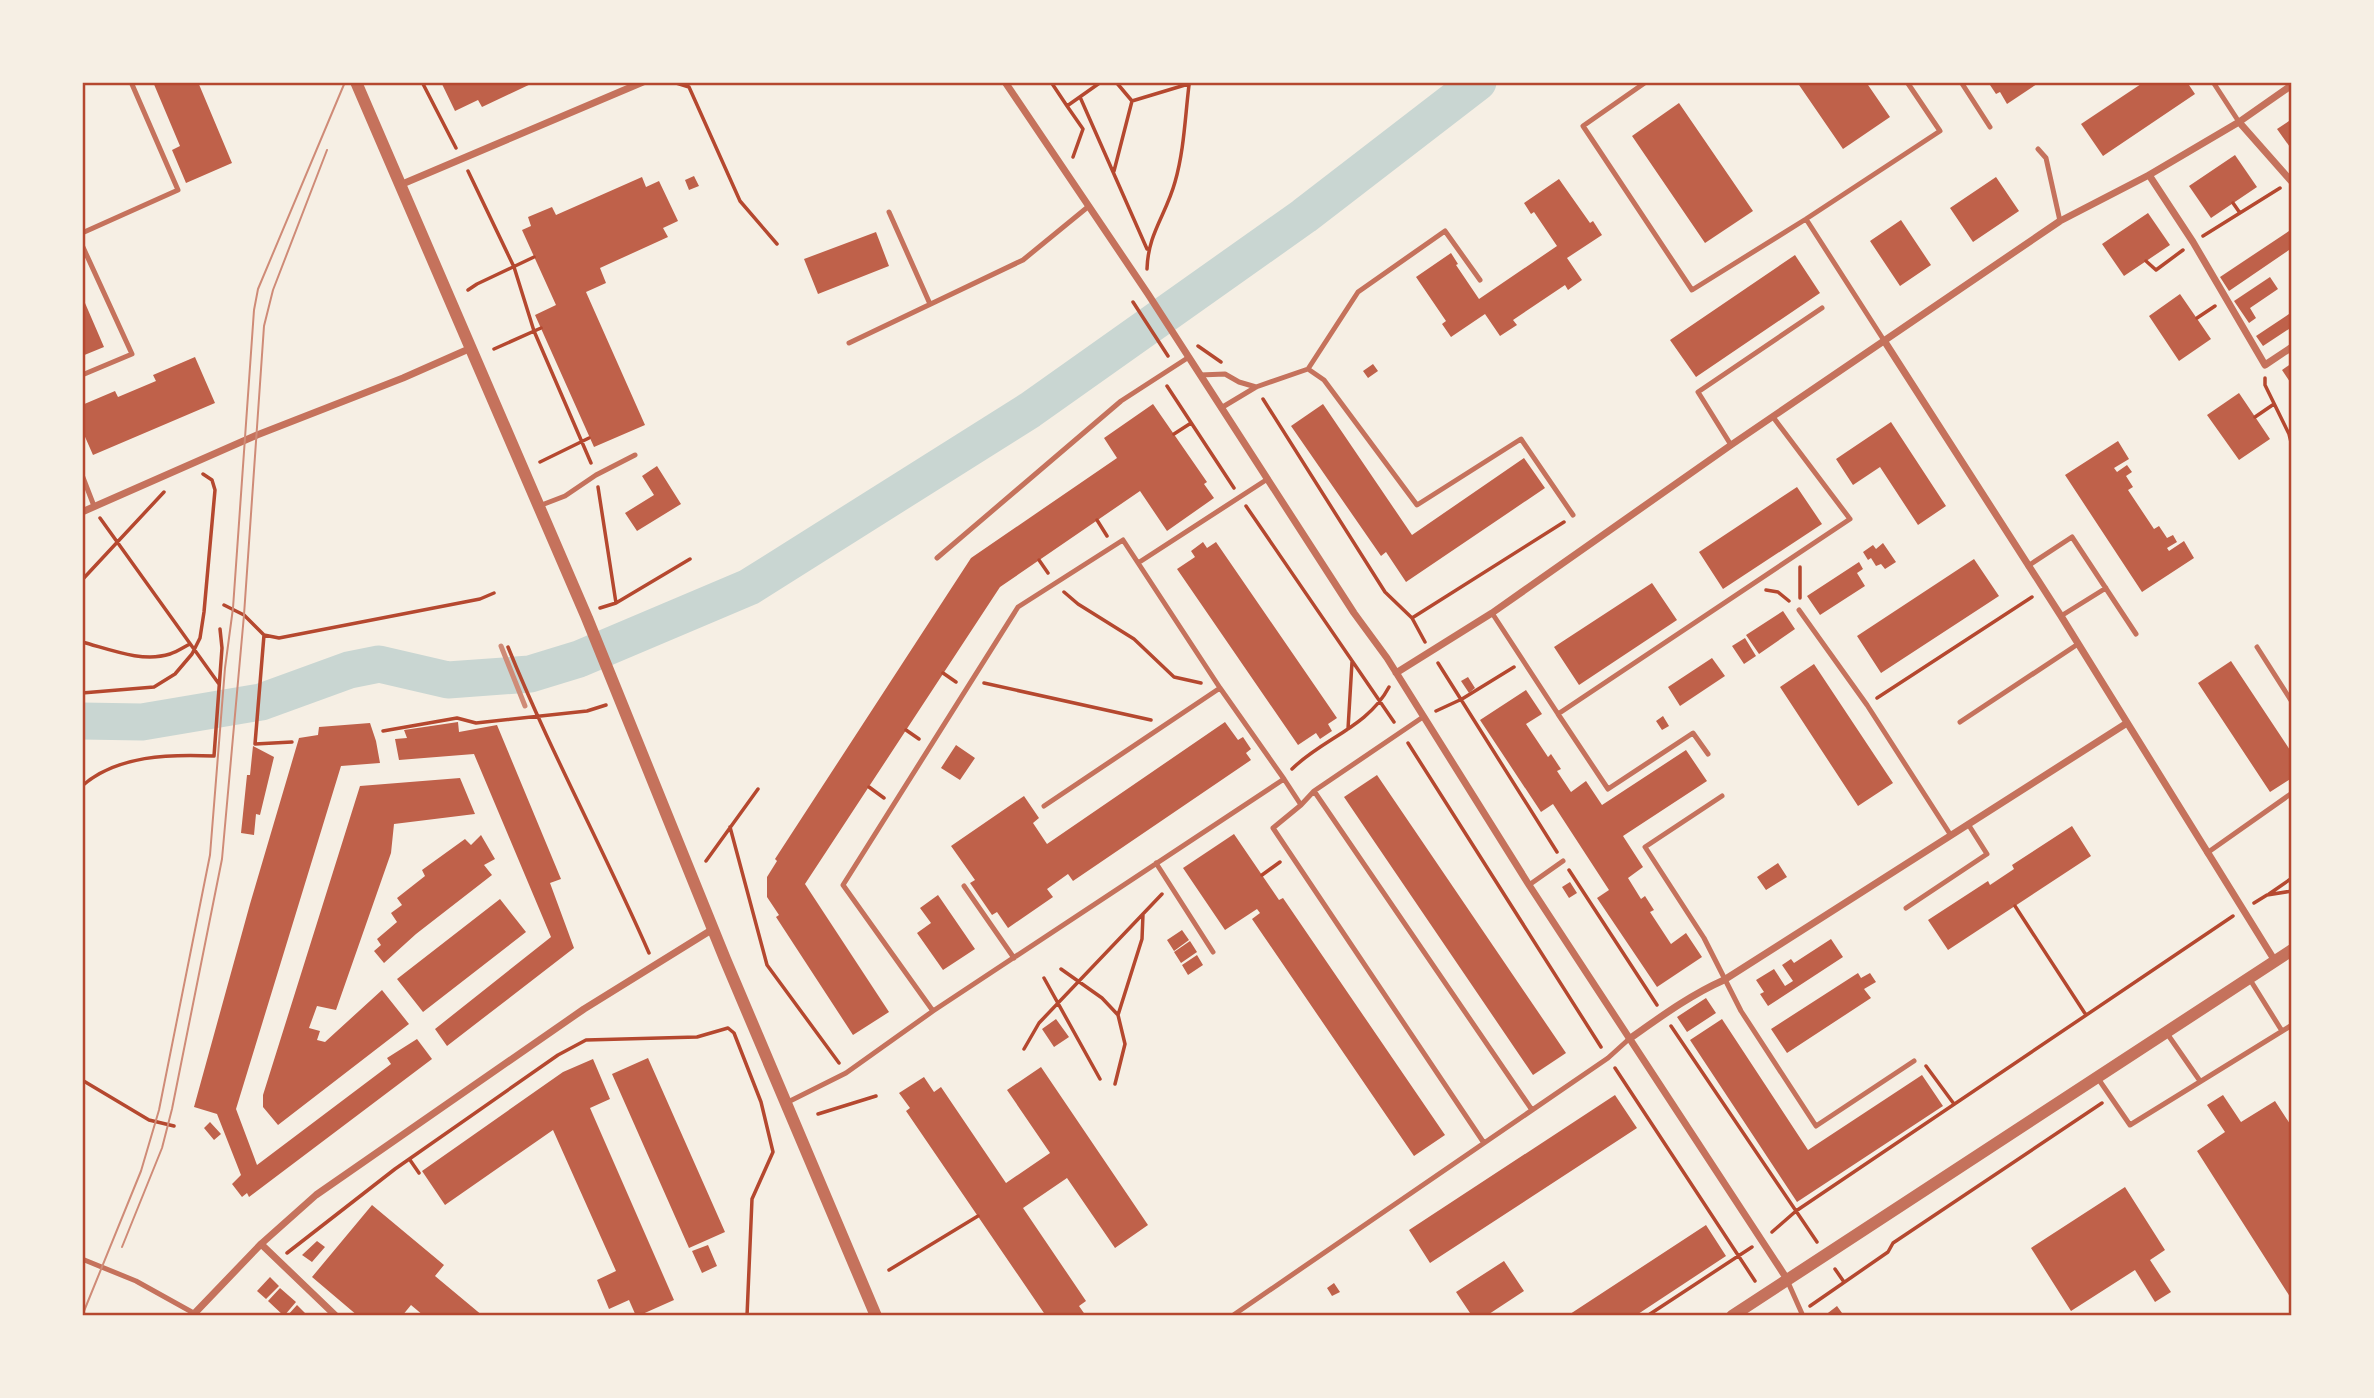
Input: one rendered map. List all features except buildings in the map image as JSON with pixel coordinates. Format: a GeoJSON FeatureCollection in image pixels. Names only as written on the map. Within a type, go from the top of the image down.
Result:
{"type":"FeatureCollection","features":[{"type":"Feature","properties":{"kind":"street"},"geometry":{"type":"LineString","coordinates":[[355,82],[612,677],[713,929],[876,1316]]}},
{"type":"Feature","properties":{"kind":"street"},"geometry":{"type":"LineString","coordinates":[[400,185],[643,82]]}},
{"type":"Feature","properties":{"kind":"street"},"geometry":{"type":"LineString","coordinates":[[1005,82],[1148,294],[1266,480],[1396,673],[1529,885],[1787,1279]]}},
{"type":"Feature","properties":{"kind":"street"},"geometry":{"type":"LineString","coordinates":[[1396,673],[1432,653],[1492,613],[1731,445],[2060,221],[2149,175],[2239,122],[2292,85]]}},
{"type":"Feature","properties":{"kind":"street"},"geometry":{"type":"LineString","coordinates":[[2239,122],[2291,181]]}},
{"type":"Feature","properties":{"kind":"street"},"geometry":{"type":"LineString","coordinates":[[2149,175],[2193,242],[2265,365],[2292,347]]}},
{"type":"Feature","properties":{"kind":"street"},"geometry":{"type":"LineString","coordinates":[[1885,342],[2061,616],[2275,961]]}},
{"type":"Feature","properties":{"kind":"street"},"geometry":{"type":"LineString","coordinates":[[82,512],[97,509],[257,435],[471,348]]}},
{"type":"Feature","properties":{"kind":"street"},"geometry":{"type":"LineString","coordinates":[[1629,1039],[2127,723]]}},
{"type":"Feature","properties":{"kind":"street"},"geometry":{"type":"LineString","coordinates":[[195,1315],[261,1244],[316,1195],[584,1009],[713,929]]}},
{"type":"Feature","properties":{"kind":"street"},"geometry":{"type":"LineString","coordinates":[[1732,1316],[2292,950]]}},
{"type":"Feature","properties":{"kind":"street"},"geometry":{"type":"LineString","coordinates":[[261,1244],[336,1316]]}},
{"type":"Feature","properties":{"kind":"lane"},"geometry":{"type":"LineString","coordinates":[[82,233],[178,190],[131,82]]}},
{"type":"Feature","properties":{"kind":"lane"},"geometry":{"type":"LineString","coordinates":[[1646,82],[1583,126],[1692,290],[1807,219],[1940,131],[1907,82]]}},
{"type":"Feature","properties":{"kind":"lane"},"geometry":{"type":"LineString","coordinates":[[1961,82],[1990,127]]}},
{"type":"Feature","properties":{"kind":"lane"},"geometry":{"type":"LineString","coordinates":[[2213,82],[2239,122]]}},
{"type":"Feature","properties":{"kind":"lane"},"geometry":{"type":"LineString","coordinates":[[2038,149],[2046,158],[2060,221]]}},
{"type":"Feature","properties":{"kind":"lane"},"geometry":{"type":"LineString","coordinates":[[849,343],[1023,260],[1089,206]]}},
{"type":"Feature","properties":{"kind":"lane"},"geometry":{"type":"LineString","coordinates":[[889,212],[930,304]]}},
{"type":"Feature","properties":{"kind":"lane"},"geometry":{"type":"LineString","coordinates":[[1807,219],[1885,342]]}},
{"type":"Feature","properties":{"kind":"lane"},"geometry":{"type":"LineString","coordinates":[[1220,408],[1256,387],[1308,369],[1358,292],[1445,232],[1480,280]]}},
{"type":"Feature","properties":{"kind":"lane"},"geometry":{"type":"LineString","coordinates":[[82,245],[132,354],[82,375]]}},
{"type":"Feature","properties":{"kind":"lane"},"geometry":{"type":"LineString","coordinates":[[1731,445],[1698,392],[1822,308]]}},
{"type":"Feature","properties":{"kind":"lane"},"geometry":{"type":"LineString","coordinates":[[937,558],[1121,401],[1189,357]]}},
{"type":"Feature","properties":{"kind":"lane"},"geometry":{"type":"LineString","coordinates":[[1308,369],[1324,380],[1417,505],[1521,439],[1573,516]]}},
{"type":"Feature","properties":{"kind":"lane"},"geometry":{"type":"LineString","coordinates":[[1200,375],[1225,374],[1256,387]]}},
{"type":"Feature","properties":{"kind":"lane"},"geometry":{"type":"LineString","coordinates":[[1558,714],[1850,519],[1773,417]]}},
{"type":"Feature","properties":{"kind":"lane"},"geometry":{"type":"LineString","coordinates":[[539,506],[565,496],[596,475],[635,455]]}},
{"type":"Feature","properties":{"kind":"lane"},"geometry":{"type":"LineString","coordinates":[[82,475],[97,509]]}},
{"type":"Feature","properties":{"kind":"lane"},"geometry":{"type":"LineString","coordinates":[[1138,563],[1266,480]]}},
{"type":"Feature","properties":{"kind":"lane"},"geometry":{"type":"LineString","coordinates":[[2028,566],[2072,537],[2136,634]]}},
{"type":"Feature","properties":{"kind":"lane"},"geometry":{"type":"LineString","coordinates":[[933,1011],[843,886],[1018,607],[1124,540],[1220,688],[1301,805]]}},
{"type":"Feature","properties":{"kind":"lane"},"geometry":{"type":"LineString","coordinates":[[2061,616],[2106,588]]}},
{"type":"Feature","properties":{"kind":"lane"},"geometry":{"type":"LineString","coordinates":[[1799,610],[1867,705],[1950,834]]}},
{"type":"Feature","properties":{"kind":"lane"},"geometry":{"type":"LineString","coordinates":[[1492,613],[1608,789],[1693,733],[1708,754]]}},
{"type":"Feature","properties":{"kind":"lane"},"geometry":{"type":"LineString","coordinates":[[1960,722],[2078,644]]}},
{"type":"Feature","properties":{"kind":"lane"},"geometry":{"type":"LineString","coordinates":[[2257,648],[2292,702]]}},
{"type":"Feature","properties":{"kind":"lane"},"geometry":{"type":"LineString","coordinates":[[1045,806],[1220,688]]}},
{"type":"Feature","properties":{"kind":"lane"},"geometry":{"type":"LineString","coordinates":[[1423,717],[1314,791],[1273,828],[1484,1143]]}},
{"type":"Feature","properties":{"kind":"lane"},"geometry":{"type":"LineString","coordinates":[[785,1103],[846,1073],[933,1011],[1284,779]]}},
{"type":"Feature","properties":{"kind":"lane"},"geometry":{"type":"LineString","coordinates":[[1314,791],[1532,1110]]}},
{"type":"Feature","properties":{"kind":"lane"},"geometry":{"type":"LineString","coordinates":[[2207,853],[2292,793]]}},
{"type":"Feature","properties":{"kind":"lane"},"geometry":{"type":"LineString","coordinates":[[1722,796],[1645,847],[1704,938],[1741,1011],[1815,1125],[1914,1061]]}},
{"type":"Feature","properties":{"kind":"lane"},"geometry":{"type":"LineString","coordinates":[[1906,908],[1987,854],[1967,823]]}},
{"type":"Feature","properties":{"kind":"lane"},"geometry":{"type":"LineString","coordinates":[[1529,885],[1563,860]]}},
{"type":"Feature","properties":{"kind":"lane"},"geometry":{"type":"LineString","coordinates":[[1156,863],[1213,952]]}},
{"type":"Feature","properties":{"kind":"lane"},"geometry":{"type":"LineString","coordinates":[[964,886],[1014,958]]}},
{"type":"Feature","properties":{"kind":"lane"},"geometry":{"type":"LineString","coordinates":[[2249,978],[2282,1031]]}},
{"type":"Feature","properties":{"kind":"lane"},"geometry":{"type":"LineString","coordinates":[[2097,1077],[2130,1125],[2292,1025]]}},
{"type":"Feature","properties":{"kind":"lane"},"geometry":{"type":"LineString","coordinates":[[2166,1032],[2200,1081]]}},
{"type":"Feature","properties":{"kind":"lane"},"geometry":{"type":"LineString","coordinates":[[1232,1316],[1608,1058],[1629,1039]]}},
{"type":"Feature","properties":{"kind":"lane"},"geometry":{"type":"LineString","coordinates":[[82,1259],[136,1281],[195,1315]]}},
{"type":"Feature","properties":{"kind":"lane"},"geometry":{"type":"LineString","coordinates":[[1787,1279],[1802,1314]]}},
{"type":"Feature","properties":{"kind":"path"},"geometry":{"type":"LineString","coordinates":[[422,82],[514,267],[534,331],[596,475],[616,603]]}},
{"type":"Feature","properties":{"kind":"path"},"geometry":{"type":"LineString","coordinates":[[673,82],[688,88],[740,201],[777,244]]}},
{"type":"Feature","properties":{"kind":"path"},"geometry":{"type":"LineString","coordinates":[[1051,82],[1083,129],[1072,158]]}},
{"type":"Feature","properties":{"kind":"path"},"geometry":{"type":"LineString","coordinates":[[1067,106],[1101,82]]}},
{"type":"Feature","properties":{"kind":"path"},"geometry":{"type":"LineString","coordinates":[[1116,82],[1132,102]]}},
{"type":"Feature","properties":{"kind":"path"},"geometry":{"type":"LineString","coordinates":[[1132,102],[1195,82]]}},
{"type":"Feature","properties":{"kind":"path"},"geometry":{"type":"LineString","coordinates":[[1147,249],[1166,210],[1181,163],[1189,85]]}},
{"type":"Feature","properties":{"kind":"path"},"geometry":{"type":"LineString","coordinates":[[1080,97],[1147,249],[1147,270]]}},
{"type":"Feature","properties":{"kind":"path"},"geometry":{"type":"LineString","coordinates":[[1114,172],[1132,102]]}},
{"type":"Feature","properties":{"kind":"path"},"geometry":{"type":"LineString","coordinates":[[2146,261],[2156,270],[2193,242],[2291,181]]}},
{"type":"Feature","properties":{"kind":"path"},"geometry":{"type":"LineString","coordinates":[[2233,203],[2240,214]]}},
{"type":"Feature","properties":{"kind":"path"},"geometry":{"type":"LineString","coordinates":[[468,290],[534,257]]}},
{"type":"Feature","properties":{"kind":"path"},"geometry":{"type":"LineString","coordinates":[[1140,259],[1153,279]]}},
{"type":"Feature","properties":{"kind":"path"},"geometry":{"type":"LineString","coordinates":[[2197,318],[2226,299]]}},
{"type":"Feature","properties":{"kind":"path"},"geometry":{"type":"LineString","coordinates":[[1133,302],[1169,358]]}},
{"type":"Feature","properties":{"kind":"path"},"geometry":{"type":"LineString","coordinates":[[494,349],[541,328]]}},
{"type":"Feature","properties":{"kind":"path"},"geometry":{"type":"LineString","coordinates":[[2265,365],[2265,385],[2291,432],[2292,446]]}},
{"type":"Feature","properties":{"kind":"path"},"geometry":{"type":"LineString","coordinates":[[1161,376],[1400,732],[1763,1295]]}},
{"type":"Feature","properties":{"kind":"path"},"geometry":{"type":"LineString","coordinates":[[1256,387],[1385,592],[1412,618],[1663,1015],[1844,1282]]}},
{"type":"Feature","properties":{"kind":"path"},"geometry":{"type":"LineString","coordinates":[[2255,417],[2274,404]]}},
{"type":"Feature","properties":{"kind":"path"},"geometry":{"type":"LineString","coordinates":[[1174,434],[1191,423]]}},
{"type":"Feature","properties":{"kind":"path"},"geometry":{"type":"LineString","coordinates":[[540,462],[589,438]]}},
{"type":"Feature","properties":{"kind":"path"},"geometry":{"type":"LineString","coordinates":[[82,693],[154,687],[175,674],[194,650],[200,638],[203,617],[215,490],[212,480],[197,472]]}},
{"type":"Feature","properties":{"kind":"path"},"geometry":{"type":"LineString","coordinates":[[82,580],[169,487]]}},
{"type":"Feature","properties":{"kind":"path"},"geometry":{"type":"LineString","coordinates":[[97,509],[98,515],[219,684]]}},
{"type":"Feature","properties":{"kind":"path"},"geometry":{"type":"LineString","coordinates":[[1412,618],[1573,516]]}},
{"type":"Feature","properties":{"kind":"path"},"geometry":{"type":"LineString","coordinates":[[1799,610],[1800,553]]}},
{"type":"Feature","properties":{"kind":"path"},"geometry":{"type":"LineString","coordinates":[[600,608],[616,603],[690,559]]}},
{"type":"Feature","properties":{"kind":"path"},"geometry":{"type":"LineString","coordinates":[[1055,584],[1078,604],[1134,639],[1174,677],[1220,688]]}},
{"type":"Feature","properties":{"kind":"path"},"geometry":{"type":"LineString","coordinates":[[1746,589],[1778,592],[1799,610]]}},
{"type":"Feature","properties":{"kind":"path"},"geometry":{"type":"LineString","coordinates":[[1867,705],[2043,589]]}},
{"type":"Feature","properties":{"kind":"path"},"geometry":{"type":"LineString","coordinates":[[223,605],[244,615],[264,635],[279,638],[480,599],[494,593]]}},
{"type":"Feature","properties":{"kind":"path"},"geometry":{"type":"LineString","coordinates":[[196,617],[203,617]]}},
{"type":"Feature","properties":{"kind":"path"},"geometry":{"type":"LineString","coordinates":[[82,786],[100,773],[125,764],[172,755],[214,756],[222,648],[220,629]]}},
{"type":"Feature","properties":{"kind":"path"},"geometry":{"type":"LineString","coordinates":[[264,635],[256,744],[292,741]]}},
{"type":"Feature","properties":{"kind":"path"},"geometry":{"type":"LineString","coordinates":[[82,642],[137,656],[155,657],[171,654],[190,644]]}},
{"type":"Feature","properties":{"kind":"path"},"geometry":{"type":"LineString","coordinates":[[508,647],[537,717],[618,883],[653,965]]}},
{"type":"Feature","properties":{"kind":"path"},"geometry":{"type":"LineString","coordinates":[[1348,729],[1352,660]]}},
{"type":"Feature","properties":{"kind":"path"},"geometry":{"type":"LineString","coordinates":[[1423,717],[1462,699],[1522,662]]}},
{"type":"Feature","properties":{"kind":"path"},"geometry":{"type":"LineString","coordinates":[[1284,779],[1293,766],[1381,703],[1396,673]]}},
{"type":"Feature","properties":{"kind":"path"},"geometry":{"type":"LineString","coordinates":[[972,681],[1167,723]]}},
{"type":"Feature","properties":{"kind":"path"},"geometry":{"type":"LineString","coordinates":[[383,731],[457,718],[476,723],[587,711],[621,700]]}},
{"type":"Feature","properties":{"kind":"path"},"geometry":{"type":"LineString","coordinates":[[706,861],[758,789]]}},
{"type":"Feature","properties":{"kind":"path"},"geometry":{"type":"LineString","coordinates":[[730,827],[767,965],[846,1073]]}},
{"type":"Feature","properties":{"kind":"path"},"geometry":{"type":"LineString","coordinates":[[1262,875],[1291,854]]}},
{"type":"Feature","properties":{"kind":"path"},"geometry":{"type":"LineString","coordinates":[[1647,1316],[1762,1240],[1796,1211],[2292,878]]}},
{"type":"Feature","properties":{"kind":"path"},"geometry":{"type":"LineString","coordinates":[[1024,1049],[1039,1023],[1117,943],[1143,912],[1171,886]]}},
{"type":"Feature","properties":{"kind":"path"},"geometry":{"type":"LineString","coordinates":[[2267,895],[2292,891]]}},
{"type":"Feature","properties":{"kind":"path"},"geometry":{"type":"LineString","coordinates":[[2015,906],[2086,1015]]}},
{"type":"Feature","properties":{"kind":"path"},"geometry":{"type":"LineString","coordinates":[[1118,1015],[1142,939],[1143,912]]}},
{"type":"Feature","properties":{"kind":"path"},"geometry":{"type":"LineString","coordinates":[[1060,969],[1102,998],[1118,1015],[1125,1044],[1115,1084]]}},
{"type":"Feature","properties":{"kind":"path"},"geometry":{"type":"LineString","coordinates":[[1044,978],[1100,1079]]}},
{"type":"Feature","properties":{"kind":"path"},"geometry":{"type":"LineString","coordinates":[[277,1261],[410,1159],[558,1055],[586,1040],[697,1037],[729,1028],[734,1033],[761,1102],[773,1152],[752,1199],[747,1316]]}},
{"type":"Feature","properties":{"kind":"path"},"geometry":{"type":"LineString","coordinates":[[1914,1061],[1929,1067],[1954,1104]]}},
{"type":"Feature","properties":{"kind":"path"},"geometry":{"type":"LineString","coordinates":[[82,1080],[149,1120],[174,1126]]}},
{"type":"Feature","properties":{"kind":"path"},"geometry":{"type":"LineString","coordinates":[[818,1114],[876,1096]]}},
{"type":"Feature","properties":{"kind":"path"},"geometry":{"type":"LineString","coordinates":[[1802,1314],[1888,1252],[1893,1243],[2109,1098]]}},
{"type":"Feature","properties":{"kind":"path"},"geometry":{"type":"LineString","coordinates":[[410,1159],[419,1173]]}},
{"type":"Feature","properties":{"kind":"path"},"geometry":{"type":"LineString","coordinates":[[889,1270],[978,1216]]}},
{"type":"Feature","properties":{"kind":"waterway"},"geometry":{"type":"LineString","coordinates":[[82,721],[142,722],[261,702],[349,670],[379,664],[448,680],[530,674],[579,659],[749,587],[1030,410],[1304,216],[1478,82]]}},
{"type":"Feature","properties":{"kind":"tram line"},"geometry":{"type":"LineString","coordinates":[[82,1316],[141,1171],[159,1110],[210,855],[225,668],[233,608],[254,310],[258,289],[345,82]]}},
{"type":"Feature","properties":{"kind":"tram line"},"geometry":{"type":"LineString","coordinates":[[122,1247],[162,1148],[222,859],[244,615],[264,326],[273,290],[327,150]]}},
{"type":"Feature","properties":{"kind":"railway"},"geometry":{"type":"LineString","coordinates":[[501,646],[525,706]]}}]}
